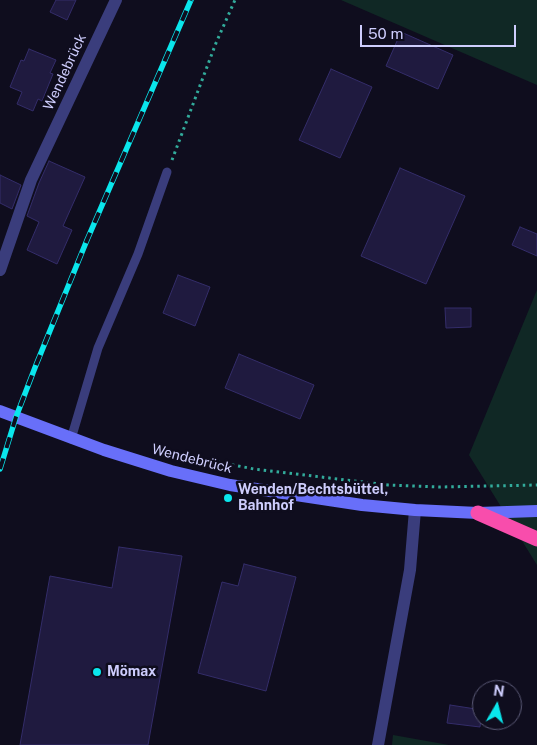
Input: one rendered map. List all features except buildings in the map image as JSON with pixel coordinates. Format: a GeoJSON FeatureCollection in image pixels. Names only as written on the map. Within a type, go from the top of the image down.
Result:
{"type":"FeatureCollection","features":[{"type":"Feature","properties":{"kind":"highway"},"geometry":{"type":"LineString","coordinates":[[478,513],[537,539]]}},
{"type":"Feature","properties":{"kind":"main road","name":"Wendebrück"},"geometry":{"type":"LineString","coordinates":[[0,411],[72,439],[169,470],[230,485],[362,505],[414,510],[478,513],[537,511]]}},
{"type":"Feature","properties":{"kind":"street","name":"Wendebrück"},"geometry":{"type":"LineString","coordinates":[[0,270],[31,180],[116,0]]}},
{"type":"Feature","properties":{"kind":"street"},"geometry":{"type":"LineString","coordinates":[[378,745],[410,570],[414,510]]}},
{"type":"Feature","properties":{"kind":"lane"},"geometry":{"type":"LineString","coordinates":[[72,439],[98,348],[138,254],[168,172]]}},
{"type":"Feature","properties":{"kind":"path"},"geometry":{"type":"LineString","coordinates":[[168,172],[216,43],[235,0]]}},
{"type":"Feature","properties":{"kind":"path"},"geometry":{"type":"LineString","coordinates":[[182,455],[254,469],[388,485],[449,487],[537,485]]}},
{"type":"Feature","properties":{"kind":"green space"},"geometry":{"type":"Polygon","coordinates":[[[341,0],[537,0],[537,85],[341,0]]]}},
{"type":"Feature","properties":{"kind":"green space"},"geometry":{"type":"Polygon","coordinates":[[[537,290],[537,565],[469,455],[537,290]]]}},
{"type":"Feature","properties":{"kind":"green space"},"geometry":{"type":"Polygon","coordinates":[[[393,735],[449,745],[392,745],[393,735]]]}},
{"type":"Feature","properties":{"kind":"railway"},"geometry":{"type":"LineString","coordinates":[[0,469],[16,417],[36,365],[87,240],[191,0]]}},
{"type":"Feature","properties":{"kind":"place","name":"Wenden/Bechtsbüttel, Bahnhof"},"geometry":{"type":"Point","coordinates":[228,498]}},
{"type":"Feature","properties":{"kind":"place","name":"Mömax"},"geometry":{"type":"Point","coordinates":[97,672]}}]}
